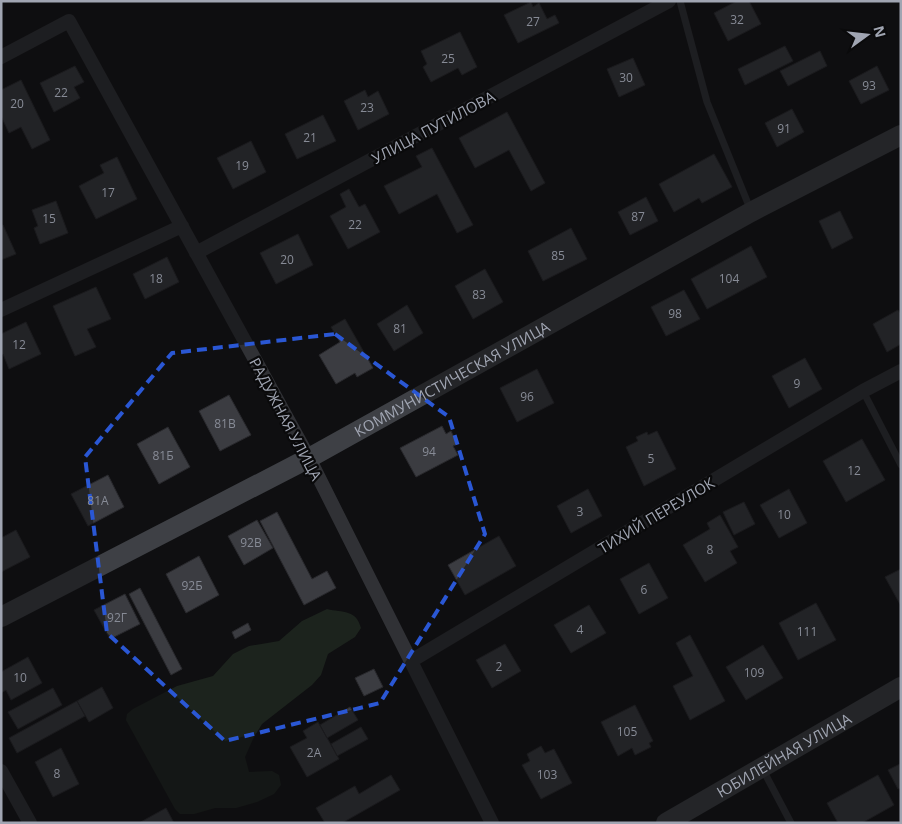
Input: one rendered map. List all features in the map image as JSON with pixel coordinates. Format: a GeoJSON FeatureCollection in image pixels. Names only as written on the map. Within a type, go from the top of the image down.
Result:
{"type":"FeatureCollection","features":[{"type":"Feature","properties":{"kind":"street","name":"УЛИЦА ПУТИЛОВА"},"geometry":{"type":"LineString","coordinates":[[196,253],[669,1]]}},
{"type":"Feature","properties":{"kind":"street","name":"РАДУЖНАЯ УЛИЦА"},"geometry":{"type":"LineString","coordinates":[[1,57],[69,21],[309,458],[492,823]]}},
{"type":"Feature","properties":{"kind":"street","name":"КОММУНИСТИЧЕСКАЯ УЛИЦА"},"geometry":{"type":"LineString","coordinates":[[1,617],[309,458],[752,212],[901,135]]}},
{"type":"Feature","properties":{"kind":"street"},"geometry":{"type":"LineString","coordinates":[[1,310],[182,226]]}},
{"type":"Feature","properties":{"kind":"street","name":"ТИХИЙ ПЕРЕУЛОК"},"geometry":{"type":"LineString","coordinates":[[411,661],[863,391],[901,371]]}},
{"type":"Feature","properties":{"kind":"street","name":"ЮБИЛЕЙНАЯ УЛИЦА"},"geometry":{"type":"LineString","coordinates":[[666,823],[901,687]]}},
{"type":"Feature","properties":{"kind":"street"},"geometry":{"type":"LineString","coordinates":[[1,771],[30,823]]}},
{"type":"Feature","properties":{"kind":"lane"},"geometry":{"type":"LineString","coordinates":[[680,1],[708,102],[752,212]]}},
{"type":"Feature","properties":{"kind":"lane"},"geometry":{"type":"LineString","coordinates":[[863,391],[901,465]]}},
{"type":"Feature","properties":{"kind":"lane"},"geometry":{"type":"LineString","coordinates":[[762,768],[791,823]]}},
{"type":"Feature","properties":{"kind":"highlighted area"},"geometry":{"type":"Polygon","coordinates":[[[335,334],[449,417],[485,534],[380,703],[225,741],[107,633],[85,457],[172,353],[335,334]]]}},
{"type":"Feature","properties":{"kind":"shaded area"},"geometry":{"type":"Polygon","coordinates":[[[327,609],[352,615],[359,622],[361,628],[355,637],[328,654],[321,675],[312,685],[262,724],[245,757],[249,772],[272,771],[279,775],[281,785],[274,794],[257,802],[236,808],[215,808],[194,814],[180,814],[175,809],[126,720],[127,714],[177,686],[213,676],[233,654],[249,646],[279,641],[302,621],[327,609]]]}},
{"type":"Feature","properties":{"kind":"building"},"geometry":{"type":"Polygon","coordinates":[[[737,1],[749,1],[761,24],[728,41],[714,13],[737,1]]]}},
{"type":"Feature","properties":{"kind":"building"},"geometry":{"type":"Polygon","coordinates":[[[531,2],[533,7],[539,3],[547,19],[555,15],[559,23],[518,43],[504,15],[531,2]]]}},
{"type":"Feature","properties":{"kind":"building"},"geometry":{"type":"Polygon","coordinates":[[[460,32],[477,67],[462,75],[458,68],[431,82],[423,67],[427,64],[421,51],[460,32]]]}},
{"type":"Feature","properties":{"kind":"building"},"geometry":{"type":"Polygon","coordinates":[[[785,46],[793,61],[745,85],[738,69],[785,46]]]}},
{"type":"Feature","properties":{"kind":"building"},"geometry":{"type":"Polygon","coordinates":[[[820,51],[827,66],[788,86],[780,71],[820,51]]]}},
{"type":"Feature","properties":{"kind":"building"},"geometry":{"type":"Polygon","coordinates":[[[633,58],[645,85],[619,97],[607,69],[633,58]]]}},
{"type":"Feature","properties":{"kind":"building"},"geometry":{"type":"Polygon","coordinates":[[[75,66],[84,82],[74,87],[80,98],[54,112],[40,83],[75,66]]]}},
{"type":"Feature","properties":{"kind":"building"},"geometry":{"type":"Polygon","coordinates":[[[877,66],[889,90],[861,104],[849,81],[877,66]]]}},
{"type":"Feature","properties":{"kind":"building"},"geometry":{"type":"Polygon","coordinates":[[[21,80],[50,140],[32,149],[21,127],[9,133],[1,116],[1,90],[21,80]]]}},
{"type":"Feature","properties":{"kind":"building"},"geometry":{"type":"Polygon","coordinates":[[[365,90],[368,97],[378,91],[389,114],[358,130],[344,101],[365,90]]]}},
{"type":"Feature","properties":{"kind":"building"},"geometry":{"type":"Polygon","coordinates":[[[792,109],[804,132],[777,147],[765,123],[792,109]]]}},
{"type":"Feature","properties":{"kind":"building"},"geometry":{"type":"Polygon","coordinates":[[[507,112],[545,183],[531,191],[509,150],[475,168],[459,138],[507,112]]]}},
{"type":"Feature","properties":{"kind":"building"},"geometry":{"type":"Polygon","coordinates":[[[323,115],[336,141],[297,159],[285,134],[323,115]]]}},
{"type":"Feature","properties":{"kind":"building"},"geometry":{"type":"Polygon","coordinates":[[[251,141],[266,172],[233,189],[217,158],[251,141]]]}},
{"type":"Feature","properties":{"kind":"building"},"geometry":{"type":"Polygon","coordinates":[[[432,148],[473,225],[457,233],[437,194],[399,214],[384,186],[422,167],[416,156],[432,148]]]}},
{"type":"Feature","properties":{"kind":"building"},"geometry":{"type":"Polygon","coordinates":[[[714,154],[732,187],[702,203],[699,198],[674,212],[659,184],[714,154]]]}},
{"type":"Feature","properties":{"kind":"building"},"geometry":{"type":"Polygon","coordinates":[[[117,157],[137,199],[96,219],[79,186],[104,173],[100,165],[117,157]]]}},
{"type":"Feature","properties":{"kind":"building"},"geometry":{"type":"Polygon","coordinates":[[[349,189],[359,207],[365,204],[380,232],[348,249],[330,216],[346,207],[340,194],[349,189]]]}},
{"type":"Feature","properties":{"kind":"building"},"geometry":{"type":"Polygon","coordinates":[[[646,197],[658,221],[630,235],[618,212],[646,197]]]}},
{"type":"Feature","properties":{"kind":"building"},"geometry":{"type":"Polygon","coordinates":[[[56,201],[68,233],[40,244],[34,228],[38,226],[32,210],[56,201]]]}},
{"type":"Feature","properties":{"kind":"building"},"geometry":{"type":"Polygon","coordinates":[[[840,211],[853,238],[832,249],[819,221],[840,211]]]}},
{"type":"Feature","properties":{"kind":"building"},"geometry":{"type":"Polygon","coordinates":[[[1,225],[3,225],[16,254],[1,260],[1,225]]]}},
{"type":"Feature","properties":{"kind":"building"},"geometry":{"type":"Polygon","coordinates":[[[571,228],[587,259],[543,281],[528,251],[571,228]]]}},
{"type":"Feature","properties":{"kind":"building"},"geometry":{"type":"Polygon","coordinates":[[[298,234],[313,265],[276,284],[260,253],[298,234]]]}},
{"type":"Feature","properties":{"kind":"building"},"geometry":{"type":"Polygon","coordinates":[[[751,246],[767,277],[707,309],[691,279],[751,246]]]}},
{"type":"Feature","properties":{"kind":"building"},"geometry":{"type":"Polygon","coordinates":[[[167,257],[179,282],[145,299],[133,274],[167,257]]]}},
{"type":"Feature","properties":{"kind":"building"},"geometry":{"type":"Polygon","coordinates":[[[485,269],[503,302],[473,319],[455,286],[485,269]]]}},
{"type":"Feature","properties":{"kind":"building"},"geometry":{"type":"Polygon","coordinates":[[[96,287],[111,319],[87,329],[96,347],[75,356],[53,306],[96,287]]]}},
{"type":"Feature","properties":{"kind":"building"},"geometry":{"type":"Polygon","coordinates":[[[684,290],[700,319],[666,336],[651,307],[684,290]]]}},
{"type":"Feature","properties":{"kind":"building"},"geometry":{"type":"Polygon","coordinates":[[[407,305],[423,333],[394,351],[377,324],[407,305]]]}},
{"type":"Feature","properties":{"kind":"building"},"geometry":{"type":"Polygon","coordinates":[[[898,310],[901,314],[901,344],[887,352],[873,324],[898,310]]]}},
{"type":"Feature","properties":{"kind":"building"},"geometry":{"type":"Polygon","coordinates":[[[345,319],[373,368],[357,377],[355,373],[336,384],[319,355],[340,342],[331,327],[345,319]]]}},
{"type":"Feature","properties":{"kind":"building"},"geometry":{"type":"Polygon","coordinates":[[[26,322],[41,354],[9,369],[3,354],[1,355],[1,334],[26,322]]]}},
{"type":"Feature","properties":{"kind":"building"},"geometry":{"type":"Polygon","coordinates":[[[805,358],[822,389],[789,408],[772,376],[805,358]]]}},
{"type":"Feature","properties":{"kind":"building"},"geometry":{"type":"Polygon","coordinates":[[[537,369],[554,403],[517,422],[500,388],[537,369]]]}},
{"type":"Feature","properties":{"kind":"building"},"geometry":{"type":"Polygon","coordinates":[[[229,395],[251,435],[220,451],[199,411],[229,395]]]}},
{"type":"Feature","properties":{"kind":"building"},"geometry":{"type":"Polygon","coordinates":[[[442,426],[446,434],[451,431],[457,444],[453,446],[458,455],[416,477],[400,448],[442,426]]]}},
{"type":"Feature","properties":{"kind":"building"},"geometry":{"type":"Polygon","coordinates":[[[168,427],[190,467],[159,484],[137,444],[168,427]]]}},
{"type":"Feature","properties":{"kind":"building"},"geometry":{"type":"Polygon","coordinates":[[[657,431],[676,469],[644,486],[626,447],[638,441],[636,437],[647,432],[648,435],[657,431]]]}},
{"type":"Feature","properties":{"kind":"building"},"geometry":{"type":"Polygon","coordinates":[[[862,439],[885,480],[846,502],[823,461],[862,439]]]}},
{"type":"Feature","properties":{"kind":"building"},"geometry":{"type":"Polygon","coordinates":[[[108,475],[124,507],[88,526],[71,494],[108,475]]]}},
{"type":"Feature","properties":{"kind":"building"},"geometry":{"type":"Polygon","coordinates":[[[588,489],[602,516],[571,533],[557,506],[588,489]]]}},
{"type":"Feature","properties":{"kind":"building"},"geometry":{"type":"Polygon","coordinates":[[[789,489],[807,523],[779,538],[760,505],[789,489]]]}},
{"type":"Feature","properties":{"kind":"building"},"geometry":{"type":"Polygon","coordinates":[[[744,502],[755,524],[734,535],[723,512],[744,502]]]}},
{"type":"Feature","properties":{"kind":"building"},"geometry":{"type":"Polygon","coordinates":[[[277,512],[312,579],[327,571],[336,588],[304,605],[260,521],[277,512]]]}},
{"type":"Feature","properties":{"kind":"building"},"geometry":{"type":"Polygon","coordinates":[[[720,515],[738,547],[730,551],[737,563],[705,582],[683,545],[710,529],[707,523],[720,515]]]}},
{"type":"Feature","properties":{"kind":"building"},"geometry":{"type":"Polygon","coordinates":[[[257,520],[273,548],[244,565],[228,536],[257,520]]]}},
{"type":"Feature","properties":{"kind":"building"},"geometry":{"type":"Polygon","coordinates":[[[16,530],[30,557],[1,572],[1,538],[16,530]]]}},
{"type":"Feature","properties":{"kind":"building"},"geometry":{"type":"Polygon","coordinates":[[[499,536],[516,566],[465,595],[448,565],[499,536]]]}},
{"type":"Feature","properties":{"kind":"building"},"geometry":{"type":"Polygon","coordinates":[[[199,556],[219,595],[186,613],[166,574],[199,556]]]}},
{"type":"Feature","properties":{"kind":"building"},"geometry":{"type":"Polygon","coordinates":[[[649,563],[668,598],[639,614],[620,579],[649,563]]]}},
{"type":"Feature","properties":{"kind":"building"},"geometry":{"type":"Polygon","coordinates":[[[901,569],[901,606],[885,577],[901,569]]]}},
{"type":"Feature","properties":{"kind":"building"},"geometry":{"type":"Polygon","coordinates":[[[140,588],[182,669],[171,675],[129,594],[140,588]]]}},
{"type":"Feature","properties":{"kind":"building"},"geometry":{"type":"Polygon","coordinates":[[[125,594],[140,624],[110,639],[94,610],[125,594]]]}},
{"type":"Feature","properties":{"kind":"building"},"geometry":{"type":"Polygon","coordinates":[[[816,603],[836,640],[798,660],[779,623],[816,603]]]}},
{"type":"Feature","properties":{"kind":"building"},"geometry":{"type":"Polygon","coordinates":[[[589,605],[606,633],[571,653],[554,625],[589,605]]]}},
{"type":"Feature","properties":{"kind":"building"},"geometry":{"type":"Polygon","coordinates":[[[248,623],[251,630],[235,639],[232,632],[248,623]]]}},
{"type":"Feature","properties":{"kind":"building"},"geometry":{"type":"Polygon","coordinates":[[[690,635],[725,701],[690,720],[673,686],[693,676],[676,643],[690,635]]]}},
{"type":"Feature","properties":{"kind":"building"},"geometry":{"type":"Polygon","coordinates":[[[505,644],[521,671],[492,688],[476,660],[505,644]]]}},
{"type":"Feature","properties":{"kind":"building"},"geometry":{"type":"Polygon","coordinates":[[[763,645],[783,678],[746,700],[726,667],[763,645]]]}},
{"type":"Feature","properties":{"kind":"building"},"geometry":{"type":"Polygon","coordinates":[[[28,657],[42,683],[11,700],[6,690],[1,693],[1,672],[28,657]]]}},
{"type":"Feature","properties":{"kind":"building"},"geometry":{"type":"Polygon","coordinates":[[[374,669],[383,687],[364,696],[355,678],[374,669]]]}},
{"type":"Feature","properties":{"kind":"building"},"geometry":{"type":"Polygon","coordinates":[[[102,687],[113,708],[89,722],[77,701],[102,687]]]}},
{"type":"Feature","properties":{"kind":"building"},"geometry":{"type":"Polygon","coordinates":[[[53,688],[62,705],[18,729],[8,712],[53,688]]]}},
{"type":"Feature","properties":{"kind":"building"},"geometry":{"type":"Polygon","coordinates":[[[77,701],[85,716],[17,753],[9,738],[77,701]]]}},
{"type":"Feature","properties":{"kind":"building"},"geometry":{"type":"Polygon","coordinates":[[[635,705],[653,741],[649,743],[651,747],[635,755],[632,748],[618,756],[601,722],[635,705]]]}},
{"type":"Feature","properties":{"kind":"building"},"geometry":{"type":"Polygon","coordinates":[[[350,707],[358,720],[327,738],[320,725],[350,707]]]}},
{"type":"Feature","properties":{"kind":"building"},"geometry":{"type":"Polygon","coordinates":[[[318,722],[339,759],[307,777],[290,747],[307,738],[303,731],[318,722]]]}},
{"type":"Feature","properties":{"kind":"building"},"geometry":{"type":"Polygon","coordinates":[[[361,727],[368,739],[337,756],[331,744],[361,727]]]}},
{"type":"Feature","properties":{"kind":"building"},"geometry":{"type":"Polygon","coordinates":[[[541,746],[545,753],[554,749],[572,783],[541,799],[522,765],[530,761],[527,754],[541,746]]]}},
{"type":"Feature","properties":{"kind":"building"},"geometry":{"type":"Polygon","coordinates":[[[61,748],[79,784],[53,797],[35,762],[61,748]]]}},
{"type":"Feature","properties":{"kind":"building"},"geometry":{"type":"Polygon","coordinates":[[[900,764],[901,788],[898,789],[888,770],[900,764]]]}},
{"type":"Feature","properties":{"kind":"building"},"geometry":{"type":"Polygon","coordinates":[[[391,775],[400,790],[342,823],[325,823],[316,808],[355,786],[359,794],[391,775]]]}},
{"type":"Feature","properties":{"kind":"building"},"geometry":{"type":"Polygon","coordinates":[[[878,775],[894,805],[862,823],[838,823],[827,803],[878,775]]]}},
{"type":"Feature","properties":{"kind":"building"},"geometry":{"type":"Polygon","coordinates":[[[166,808],[174,823],[139,823],[166,808]]]}}]}
